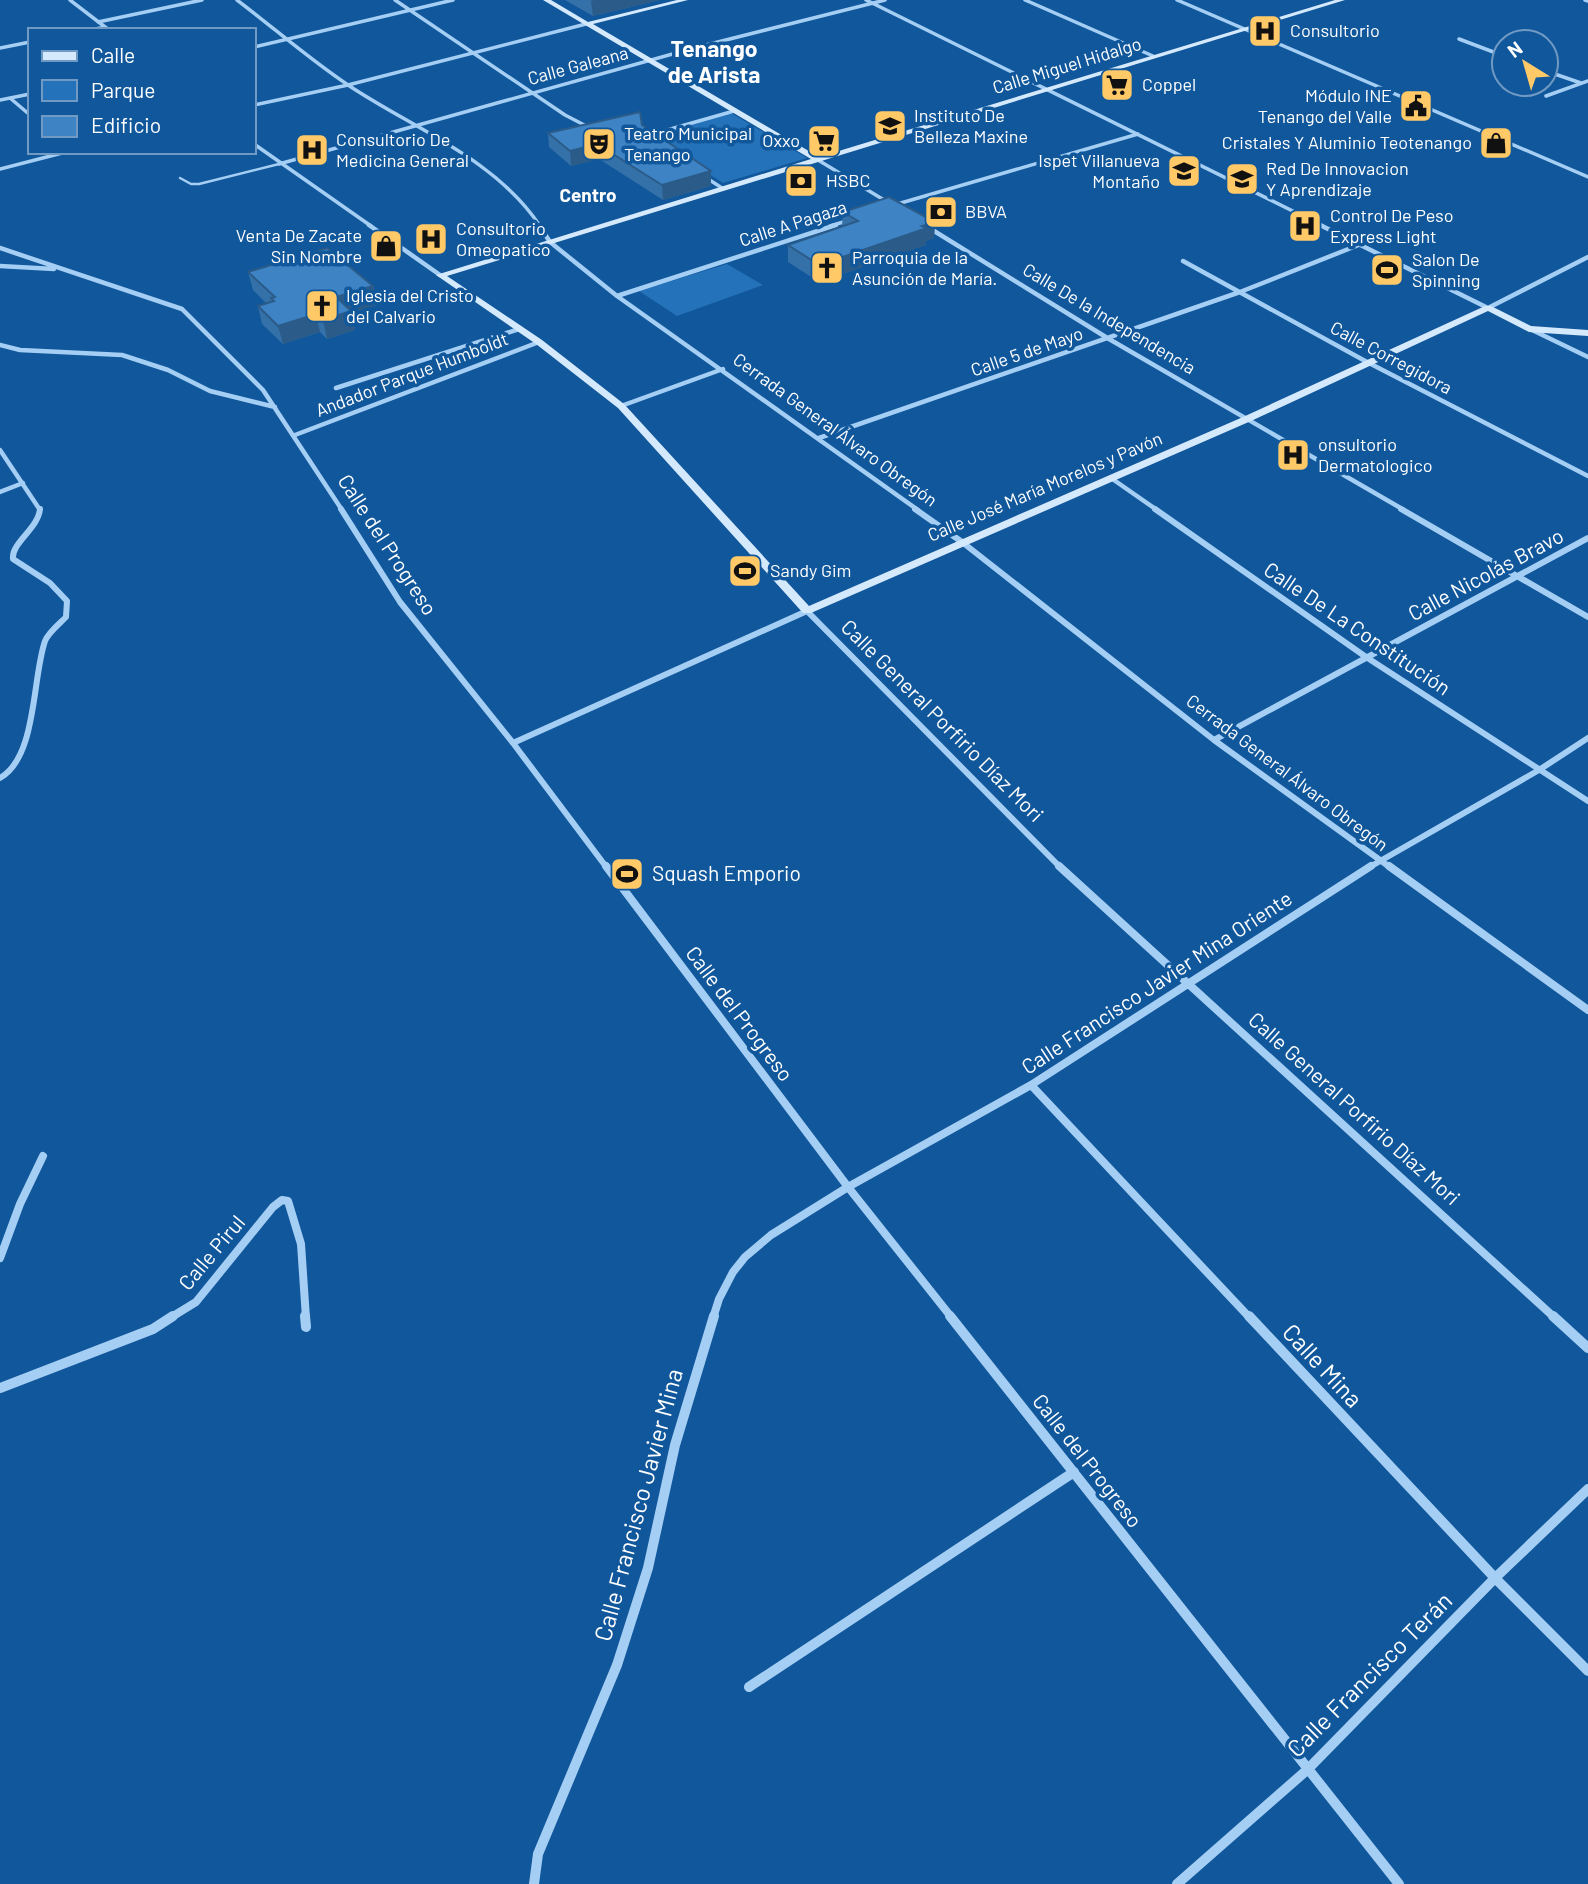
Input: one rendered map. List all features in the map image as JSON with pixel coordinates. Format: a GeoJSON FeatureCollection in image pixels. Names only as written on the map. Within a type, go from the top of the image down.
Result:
{"type":"FeatureCollection","features":[{"type":"Feature","properties":{"kind":"street"},"geometry":{"type":"LineString","coordinates":[[70,0],[107,28]]}},
{"type":"Feature","properties":{"kind":"street"},"geometry":{"type":"LineString","coordinates":[[98,22],[202,0]]}},
{"type":"Feature","properties":{"kind":"street","name":"Cerrada General Álvaro Obregón"},"geometry":{"type":"LineString","coordinates":[[237,0],[348,85],[419,125],[513,194],[535,219],[550,242],[617,296],[723,369],[962,542],[1214,740],[1588,1010]]}},
{"type":"Feature","properties":{"kind":"street"},"geometry":{"type":"LineString","coordinates":[[395,0],[570,119],[593,129]]}},
{"type":"Feature","properties":{"kind":"street"},"geometry":{"type":"LineString","coordinates":[[256,47],[453,0]]}},
{"type":"Feature","properties":{"kind":"street"},"geometry":{"type":"LineString","coordinates":[[546,0],[905,213]]}},
{"type":"Feature","properties":{"kind":"street"},"geometry":{"type":"LineString","coordinates":[[256,105],[348,85],[472,51],[685,0]]}},
{"type":"Feature","properties":{"kind":"street"},"geometry":{"type":"LineString","coordinates":[[866,0],[1588,357]]}},
{"type":"Feature","properties":{"kind":"street","name":"Calle Galeana"},"geometry":{"type":"LineString","coordinates":[[279,164],[648,61],[885,0]]}},
{"type":"Feature","properties":{"kind":"street"},"geometry":{"type":"LineString","coordinates":[[1025,0],[1153,56]]}},
{"type":"Feature","properties":{"kind":"street"},"geometry":{"type":"LineString","coordinates":[[1177,0],[1588,177]]}},
{"type":"Feature","properties":{"kind":"street","name":"Calle Miguel Hidalgo"},"geometry":{"type":"LineString","coordinates":[[440,275],[1342,0]]}},
{"type":"Feature","properties":{"kind":"street"},"geometry":{"type":"LineString","coordinates":[[1459,40],[1490,51]]}},
{"type":"Feature","properties":{"kind":"street"},"geometry":{"type":"LineString","coordinates":[[0,48],[28,42]]}},
{"type":"Feature","properties":{"kind":"street"},"geometry":{"type":"LineString","coordinates":[[1560,76],[1581,83]]}},
{"type":"Feature","properties":{"kind":"street"},"geometry":{"type":"LineString","coordinates":[[1560,91],[1588,81]]}},
{"type":"Feature","properties":{"kind":"street"},"geometry":{"type":"LineString","coordinates":[[0,100],[28,94]]}},
{"type":"Feature","properties":{"kind":"street"},"geometry":{"type":"LineString","coordinates":[[10,98],[28,113]]}},
{"type":"Feature","properties":{"kind":"street"},"geometry":{"type":"LineString","coordinates":[[656,143],[645,136],[734,111]]}},
{"type":"Feature","properties":{"kind":"street"},"geometry":{"type":"LineString","coordinates":[[880,210],[1139,134]]}},
{"type":"Feature","properties":{"kind":"street","name":"Calle General Porfirio Díaz Mori"},"geometry":{"type":"LineString","coordinates":[[256,146],[539,342],[621,407],[807,611],[1049,857],[1588,1348]]}},
{"type":"Feature","properties":{"kind":"street"},"geometry":{"type":"LineString","coordinates":[[0,169],[58,154]]}},
{"type":"Feature","properties":{"kind":"street"},"geometry":{"type":"LineString","coordinates":[[700,173],[722,188]]}},
{"type":"Feature","properties":{"kind":"street","name":"Calle A Pagaza"},"geometry":{"type":"LineString","coordinates":[[617,296],[854,219]]}},
{"type":"Feature","properties":{"kind":"street","name":"Calle De la Independencia"},"geometry":{"type":"LineString","coordinates":[[916,220],[1109,339],[1588,617]]}},
{"type":"Feature","properties":{"kind":"street","name":"Calle 5 de Mayo"},"geometry":{"type":"LineString","coordinates":[[819,438],[1109,339],[1240,292],[1361,244]]}},
{"type":"Feature","properties":{"kind":"street","name":"Calle del Progreso"},"geometry":{"type":"LineString","coordinates":[[0,248],[162,301],[187,312],[264,390],[400,602],[513,743],[848,1187],[1399,1884]]}},
{"type":"Feature","properties":{"kind":"street","name":"Calle José María Morelos y Pavón"},"geometry":{"type":"LineString","coordinates":[[513,743],[962,542],[1247,419],[1488,308],[1588,257]]}},
{"type":"Feature","properties":{"kind":"street","name":"Calle Corregidora"},"geometry":{"type":"LineString","coordinates":[[1183,261],[1367,362],[1588,476]]}},
{"type":"Feature","properties":{"kind":"street"},"geometry":{"type":"LineString","coordinates":[[0,266],[61,269]]}},
{"type":"Feature","properties":{"kind":"street"},"geometry":{"type":"LineString","coordinates":[[1529,328],[1588,334]]}},
{"type":"Feature","properties":{"kind":"street"},"geometry":{"type":"LineString","coordinates":[[336,388],[519,329]]}},
{"type":"Feature","properties":{"kind":"street","name":"Andador Parque Humboldt"},"geometry":{"type":"LineString","coordinates":[[295,435],[539,342]]}},
{"type":"Feature","properties":{"kind":"street"},"geometry":{"type":"LineString","coordinates":[[0,345],[20,350],[122,355],[168,370],[210,391],[275,407]]}},
{"type":"Feature","properties":{"kind":"street"},"geometry":{"type":"LineString","coordinates":[[621,407],[723,369]]}},
{"type":"Feature","properties":{"kind":"street"},"geometry":{"type":"LineString","coordinates":[[0,450],[34,499],[40,516],[15,549],[13,559],[50,583],[67,601],[66,617],[45,639],[38,684],[20,755],[12,771],[0,778]]}},
{"type":"Feature","properties":{"kind":"street","name":"Calle De La Constitución"},"geometry":{"type":"LineString","coordinates":[[1111,478],[1366,657],[1588,801]]}},
{"type":"Feature","properties":{"kind":"street"},"geometry":{"type":"LineString","coordinates":[[0,492],[23,483]]}},
{"type":"Feature","properties":{"kind":"street","name":"Calle Nicolás Bravo"},"geometry":{"type":"LineString","coordinates":[[1214,740],[1588,538]]}},
{"type":"Feature","properties":{"kind":"street","name":"Calle Francisco Javier Mina Oriente"},"geometry":{"type":"LineString","coordinates":[[746,1257],[771,1235],[848,1187],[1031,1085],[1379,861],[1539,770],[1588,738]]}},
{"type":"Feature","properties":{"kind":"street","name":"Calle Mina"},"geometry":{"type":"LineString","coordinates":[[1031,1085],[1495,1578],[1588,1671]]}},
{"type":"Feature","properties":{"kind":"street"},"geometry":{"type":"LineString","coordinates":[[0,1258],[20,1204],[43,1156]]}},
{"type":"Feature","properties":{"kind":"street","name":"Calle Pirul"},"geometry":{"type":"LineString","coordinates":[[0,1388],[153,1329],[177,1316],[196,1302],[282,1200],[288,1201],[293,1210],[303,1261],[306,1327]]}},
{"type":"Feature","properties":{"kind":"street","name":"Calle Francisco Javier Mina"},"geometry":{"type":"LineString","coordinates":[[534,1884],[538,1854],[617,1665],[644,1580],[675,1445],[719,1299],[733,1272],[746,1257]]}},
{"type":"Feature","properties":{"kind":"street"},"geometry":{"type":"LineString","coordinates":[[749,1687],[1074,1472]]}},
{"type":"Feature","properties":{"kind":"street","name":"Calle Francisco Terán"},"geometry":{"type":"LineString","coordinates":[[1177,1884],[1307,1770],[1495,1578],[1588,1489]]}},
{"type":"Feature","properties":{"kind":"lane"},"geometry":{"type":"LineString","coordinates":[[180,178],[191,184],[199,184],[279,164]]}},
{"type":"Feature","properties":{"kind":"green space"},"geometry":{"type":"Polygon","coordinates":[[[731,113],[807,158],[723,183],[649,136],[731,113]]]}},
{"type":"Feature","properties":{"kind":"green space"},"geometry":{"type":"Polygon","coordinates":[[[727,264],[763,285],[677,316],[639,291],[727,264]]]}},
{"type":"Feature","properties":{"kind":"building"},"geometry":{"type":"Polygon","coordinates":[[[640,112],[642,125],[711,171],[662,185],[597,144],[570,151],[548,133],[640,112]]]}},
{"type":"Feature","properties":{"kind":"building"},"geometry":{"type":"Polygon","coordinates":[[[889,197],[935,222],[922,226],[927,228],[819,265],[788,245],[858,221],[843,212],[889,197]]]}},
{"type":"Feature","properties":{"kind":"building"},"geometry":{"type":"Polygon","coordinates":[[[327,248],[373,286],[336,297],[351,311],[323,320],[316,314],[278,326],[258,306],[274,301],[271,298],[275,297],[248,272],[327,248]]]}},
{"type":"Feature","properties":{"kind":"place","name":"Consultorio"},"geometry":{"type":"Point","coordinates":[1265,31]}},
{"type":"Feature","properties":{"kind":"place","name":"Coppel"},"geometry":{"type":"Point","coordinates":[1117,85]}},
{"type":"Feature","properties":{"kind":"place","name":"Módulo INE Tenango del Valle"},"geometry":{"type":"Point","coordinates":[1416,106]}},
{"type":"Feature","properties":{"kind":"place","name":"Instituto De Belleza Maxine"},"geometry":{"type":"Point","coordinates":[890,126]}},
{"type":"Feature","properties":{"kind":"place","name":"Oxxo"},"geometry":{"type":"Point","coordinates":[824,141]}},
{"type":"Feature","properties":{"kind":"place","name":"Cristales Y Aluminio Teotenango"},"geometry":{"type":"Point","coordinates":[1496,143]}},
{"type":"Feature","properties":{"kind":"place","name":"Teatro Municipal Tenango"},"geometry":{"type":"Point","coordinates":[599,144]}},
{"type":"Feature","properties":{"kind":"place","name":"Consultorio De Medicina General"},"geometry":{"type":"Point","coordinates":[312,150]}},
{"type":"Feature","properties":{"kind":"place","name":"Ispet Villanueva Montaño"},"geometry":{"type":"Point","coordinates":[1184,171]}},
{"type":"Feature","properties":{"kind":"place","name":"Red De Innovacion Y Aprendizaje"},"geometry":{"type":"Point","coordinates":[1242,179]}},
{"type":"Feature","properties":{"kind":"place","name":"HSBC"},"geometry":{"type":"Point","coordinates":[801,181]}},
{"type":"Feature","properties":{"kind":"place","name":"BBVA"},"geometry":{"type":"Point","coordinates":[941,212]}},
{"type":"Feature","properties":{"kind":"place","name":"Control De Peso Express Light"},"geometry":{"type":"Point","coordinates":[1305,226]}},
{"type":"Feature","properties":{"kind":"place","name":"Consultorio Omeopatico"},"geometry":{"type":"Point","coordinates":[431,239]}},
{"type":"Feature","properties":{"kind":"place","name":"Venta De Zacate Sin Nombre"},"geometry":{"type":"Point","coordinates":[386,246]}},
{"type":"Feature","properties":{"kind":"place","name":"Parroquia de la Asunción de María."},"geometry":{"type":"Point","coordinates":[827,268]}},
{"type":"Feature","properties":{"kind":"place","name":"Salon De Spinning"},"geometry":{"type":"Point","coordinates":[1387,270]}},
{"type":"Feature","properties":{"kind":"place","name":"Iglesia del Cristo del Calvario"},"geometry":{"type":"Point","coordinates":[322,306]}},
{"type":"Feature","properties":{"kind":"place","name":"onsultorio Dermatologico"},"geometry":{"type":"Point","coordinates":[1293,455]}},
{"type":"Feature","properties":{"kind":"place","name":"Sandy Gim"},"geometry":{"type":"Point","coordinates":[745,571]}},
{"type":"Feature","properties":{"kind":"place","name":"Squash Emporio"},"geometry":{"type":"Point","coordinates":[627,874]}},
{"type":"Feature","properties":{"kind":"district","name":"Tenango de Arista"},"geometry":{"type":"Point","coordinates":[714,62]}},
{"type":"Feature","properties":{"kind":"district","name":"Centro"},"geometry":{"type":"Point","coordinates":[588,195]}}]}
